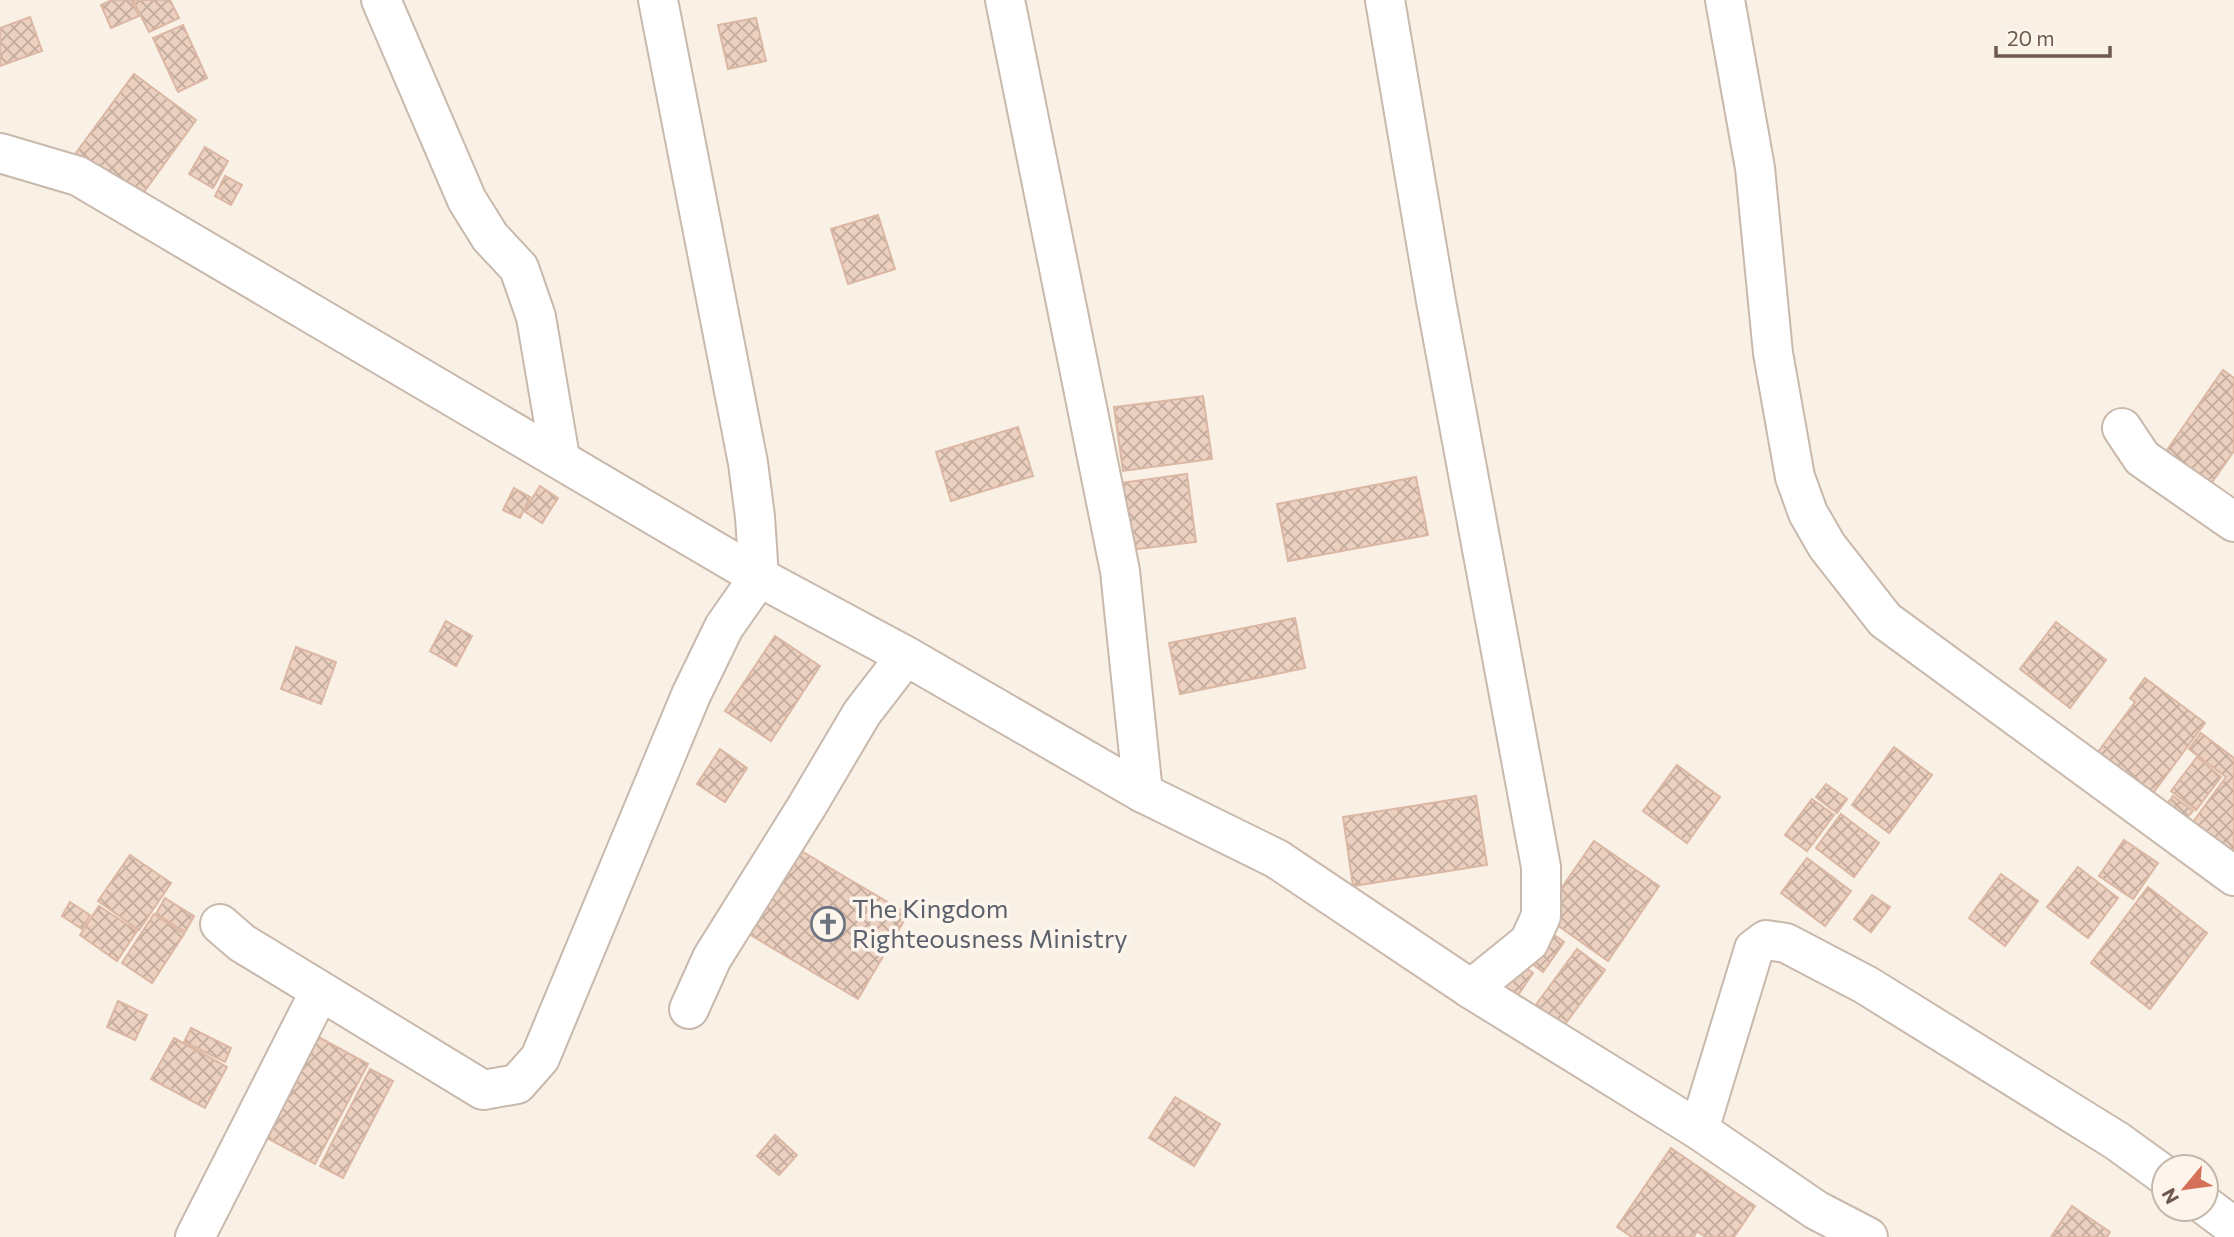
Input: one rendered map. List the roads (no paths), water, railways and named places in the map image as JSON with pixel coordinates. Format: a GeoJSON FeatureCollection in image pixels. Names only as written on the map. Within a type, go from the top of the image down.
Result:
{"type":"FeatureCollection","features":[{"type":"Feature","properties":{"kind":"street"},"geometry":{"type":"LineString","coordinates":[[381,0],[467,200],[490,237],[519,268],[536,317],[560,458]]}},
{"type":"Feature","properties":{"kind":"street"},"geometry":{"type":"LineString","coordinates":[[220,924],[242,943],[483,1090],[517,1084],[540,1058],[691,695],[724,626],[759,577],[748,463],[659,0]]}},
{"type":"Feature","properties":{"kind":"street"},"geometry":{"type":"LineString","coordinates":[[1005,0],[1120,571],[1143,793]]}},
{"type":"Feature","properties":{"kind":"street"},"geometry":{"type":"LineString","coordinates":[[1385,0],[1436,301],[1541,867],[1541,916],[1529,942],[1471,989]]}},
{"type":"Feature","properties":{"kind":"street"},"geometry":{"type":"LineString","coordinates":[[1726,0],[1755,168],[1773,353],[1795,477],[1808,513],[1827,547],[1885,620],[2234,876]]}},
{"type":"Feature","properties":{"kind":"street"},"geometry":{"type":"LineString","coordinates":[[0,153],[78,176],[759,577],[906,656],[1143,793],[1277,859],[1471,989],[1699,1130],[1816,1210],[1868,1237]]}},
{"type":"Feature","properties":{"kind":"street"},"geometry":{"type":"LineString","coordinates":[[2122,428],[2142,458],[2234,523]]}},
{"type":"Feature","properties":{"kind":"street"},"geometry":{"type":"LineString","coordinates":[[689,1009],[712,958],[862,713],[906,656]]}},
{"type":"Feature","properties":{"kind":"street"},"geometry":{"type":"LineString","coordinates":[[1699,1130],[1754,949],[1766,940],[1786,943],[1866,985],[2117,1140],[2150,1165]]}},
{"type":"Feature","properties":{"kind":"street"},"geometry":{"type":"LineString","coordinates":[[195,1237],[320,991]]}},
{"type":"Feature","properties":{"kind":"place","name":"The Kingdom Righteousness Ministry"},"geometry":{"type":"Point","coordinates":[828,924]}}]}
